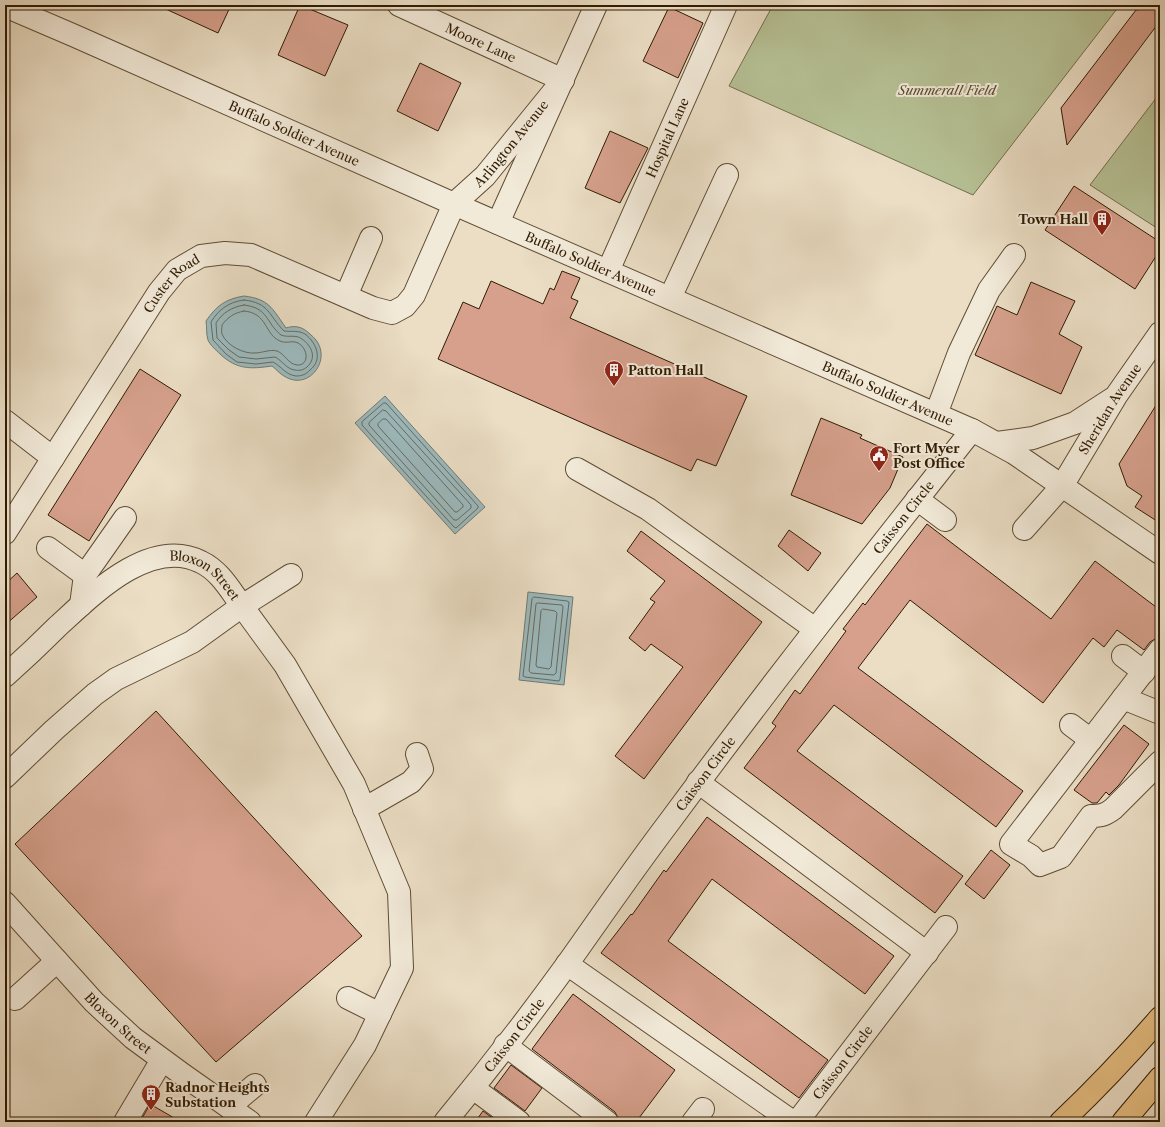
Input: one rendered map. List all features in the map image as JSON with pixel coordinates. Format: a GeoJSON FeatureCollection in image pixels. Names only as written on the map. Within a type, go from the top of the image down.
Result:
{"type":"FeatureCollection","features":[{"type":"Feature","properties":{"kind":"highway"},"geometry":{"type":"LineString","coordinates":[[1061,1122],[1125,1058],[1160,1018]]}},
{"type":"Feature","properties":{"kind":"highway"},"geometry":{"type":"LineString","coordinates":[[1123,1122],[1160,1078]]}},
{"type":"Feature","properties":{"kind":"street","name":"Moore Lane"},"geometry":{"type":"LineString","coordinates":[[399,5],[563,80]]}},
{"type":"Feature","properties":{"kind":"street","name":"Arlington Avenue"},"geometry":{"type":"LineString","coordinates":[[498,223],[596,5]]}},
{"type":"Feature","properties":{"kind":"street","name":"Hospital Lane"},"geometry":{"type":"LineString","coordinates":[[608,270],[726,5]]}},
{"type":"Feature","properties":{"kind":"street","name":"Buffalo Soldier Avenue"},"geometry":{"type":"LineString","coordinates":[[5,6],[972,430],[1014,453],[1160,552]]}},
{"type":"Feature","properties":{"kind":"street","name":"Arlington Avenue"},"geometry":{"type":"LineString","coordinates":[[454,204],[485,176],[563,80]]}},
{"type":"Feature","properties":{"kind":"street"},"geometry":{"type":"LineString","coordinates":[[670,298],[727,175]]}},
{"type":"Feature","properties":{"kind":"street","name":"Custer Road"},"geometry":{"type":"LineString","coordinates":[[5,533],[159,292],[177,270],[201,256],[225,253],[251,255],[374,308],[392,313],[405,306],[414,295],[454,204]]}},
{"type":"Feature","properties":{"kind":"street"},"geometry":{"type":"LineString","coordinates":[[346,296],[371,238]]}},
{"type":"Feature","properties":{"kind":"street"},"geometry":{"type":"LineString","coordinates":[[936,414],[959,353],[989,290],[1014,255]]}},
{"type":"Feature","properties":{"kind":"street","name":"Sheridan Avenue"},"geometry":{"type":"LineString","coordinates":[[1024,529],[1062,486],[1116,396],[1160,332]]}},
{"type":"Feature","properties":{"kind":"street"},"geometry":{"type":"LineString","coordinates":[[997,443],[1033,438],[1075,423],[1116,396]]}},
{"type":"Feature","properties":{"kind":"street"},"geometry":{"type":"LineString","coordinates":[[5,421],[53,458]]}},
{"type":"Feature","properties":{"kind":"street","name":"Caisson Circle"},"geometry":{"type":"LineString","coordinates":[[445,1122],[473,1088],[567,964],[698,782],[815,629],[972,430]]}},
{"type":"Feature","properties":{"kind":"street"},"geometry":{"type":"LineString","coordinates":[[577,469],[648,509],[815,629]]}},
{"type":"Feature","properties":{"kind":"street"},"geometry":{"type":"LineString","coordinates":[[917,499],[944,520]]}},
{"type":"Feature","properties":{"kind":"street"},"geometry":{"type":"LineString","coordinates":[[81,605],[85,575],[125,518]]}},
{"type":"Feature","properties":{"kind":"street"},"geometry":{"type":"LineString","coordinates":[[48,548],[85,575]]}},
{"type":"Feature","properties":{"kind":"street","name":"Bloxon Street"},"geometry":{"type":"LineString","coordinates":[[5,676],[101,588],[128,570],[149,560],[167,556],[186,556],[201,562],[216,571],[242,606],[192,642],[116,679],[95,694],[54,730],[5,777]]}},
{"type":"Feature","properties":{"kind":"street"},"geometry":{"type":"LineString","coordinates":[[291,575],[242,606],[285,664],[354,784],[399,892],[402,968],[365,1045],[316,1122]]}},
{"type":"Feature","properties":{"kind":"street"},"geometry":{"type":"LineString","coordinates":[[1160,650],[1011,844],[1031,856],[1040,866],[1061,857],[1091,816],[1100,816],[1109,812],[1160,762]]}},
{"type":"Feature","properties":{"kind":"street"},"geometry":{"type":"LineString","coordinates":[[1123,656],[1144,672]]}},
{"type":"Feature","properties":{"kind":"street"},"geometry":{"type":"LineString","coordinates":[[1123,698],[1160,714]]}},
{"type":"Feature","properties":{"kind":"street"},"geometry":{"type":"LineString","coordinates":[[1071,726],[1091,740]]}},
{"type":"Feature","properties":{"kind":"street"},"geometry":{"type":"LineString","coordinates":[[364,809],[411,782],[422,769],[417,754]]}},
{"type":"Feature","properties":{"kind":"street"},"geometry":{"type":"LineString","coordinates":[[698,782],[927,953]]}},
{"type":"Feature","properties":{"kind":"street","name":"Bloxon Street"},"geometry":{"type":"LineString","coordinates":[[5,903],[100,1007],[133,1038],[250,1122]]}},
{"type":"Feature","properties":{"kind":"street","name":"Caisson Circle"},"geometry":{"type":"LineString","coordinates":[[797,1122],[946,927]]}},
{"type":"Feature","properties":{"kind":"street"},"geometry":{"type":"LineString","coordinates":[[15,999],[57,961]]}},
{"type":"Feature","properties":{"kind":"street"},"geometry":{"type":"LineString","coordinates":[[567,964],[793,1122]]}},
{"type":"Feature","properties":{"kind":"street"},"geometry":{"type":"LineString","coordinates":[[348,998],[380,1014]]}},
{"type":"Feature","properties":{"kind":"street"},"geometry":{"type":"LineString","coordinates":[[505,1045],[607,1122]]}},
{"type":"Feature","properties":{"kind":"street"},"geometry":{"type":"LineString","coordinates":[[125,1122],[162,1060]]}},
{"type":"Feature","properties":{"kind":"street"},"geometry":{"type":"LineString","coordinates":[[230,1108],[255,1085]]}},
{"type":"Feature","properties":{"kind":"street"},"geometry":{"type":"LineString","coordinates":[[473,1088],[519,1122]]}},
{"type":"Feature","properties":{"kind":"green space","name":"Summerall Field"},"geometry":{"type":"Polygon","coordinates":[[[773,5],[1120,5],[973,195],[729,86],[773,5]]]}},
{"type":"Feature","properties":{"kind":"green space"},"geometry":{"type":"Polygon","coordinates":[[[1160,93],[1160,230],[1090,185],[1160,93]]]}},
{"type":"Feature","properties":{"kind":"water"},"geometry":{"type":"Polygon","coordinates":[[[244,296],[259,299],[265,302],[286,328],[302,328],[318,343],[321,352],[320,361],[317,369],[311,376],[303,380],[294,380],[282,375],[272,366],[251,368],[238,366],[226,359],[212,346],[207,338],[206,321],[222,304],[232,299],[244,296]]]}},
{"type":"Feature","properties":{"kind":"water"},"geometry":{"type":"Polygon","coordinates":[[[385,396],[485,507],[455,534],[355,423],[385,396]]]}},
{"type":"Feature","properties":{"kind":"water"},"geometry":{"type":"Polygon","coordinates":[[[528,592],[573,597],[564,685],[519,680],[528,592]]]}},
{"type":"Feature","properties":{"kind":"building"},"geometry":{"type":"Polygon","coordinates":[[[157,5],[231,5],[218,33],[157,5]]]}},
{"type":"Feature","properties":{"kind":"building"},"geometry":{"type":"Polygon","coordinates":[[[300,5],[348,25],[325,76],[278,55],[300,5]]]}},
{"type":"Feature","properties":{"kind":"building"},"geometry":{"type":"Polygon","coordinates":[[[669,7],[703,23],[678,78],[643,61],[669,7]]]}},
{"type":"Feature","properties":{"kind":"building"},"geometry":{"type":"Polygon","coordinates":[[[1160,7],[1160,21],[1067,145],[1061,108],[1136,10],[1160,7]]]}},
{"type":"Feature","properties":{"kind":"building"},"geometry":{"type":"Polygon","coordinates":[[[420,63],[461,83],[438,131],[397,111],[420,63]]]}},
{"type":"Feature","properties":{"kind":"building"},"geometry":{"type":"Polygon","coordinates":[[[610,131],[648,148],[620,203],[585,188],[610,131]]]}},
{"type":"Feature","properties":{"kind":"building","name":"Town Hall"},"geometry":{"type":"Polygon","coordinates":[[[1074,186],[1160,242],[1160,250],[1135,289],[1045,230],[1074,186]]]}},
{"type":"Feature","properties":{"kind":"building","name":"Patton Hall"},"geometry":{"type":"Polygon","coordinates":[[[562,271],[580,278],[571,298],[578,301],[570,318],[747,396],[716,466],[697,459],[691,471],[438,359],[463,302],[479,309],[491,281],[543,304],[550,288],[554,290],[562,271]]]}},
{"type":"Feature","properties":{"kind":"building"},"geometry":{"type":"Polygon","coordinates":[[[1031,282],[1075,301],[1059,334],[1082,347],[1061,394],[975,355],[997,306],[1017,315],[1031,282]]]}},
{"type":"Feature","properties":{"kind":"building"},"geometry":{"type":"Polygon","coordinates":[[[140,369],[181,395],[89,541],[48,515],[140,369]]]}},
{"type":"Feature","properties":{"kind":"building"},"geometry":{"type":"Polygon","coordinates":[[[1160,399],[1160,523],[1135,507],[1142,496],[1127,486],[1119,464],[1160,399]]]}},
{"type":"Feature","properties":{"kind":"building"},"geometry":{"type":"Polygon","coordinates":[[[821,418],[862,435],[860,438],[903,457],[890,488],[862,524],[791,495],[821,418]]]}},
{"type":"Feature","properties":{"kind":"building"},"geometry":{"type":"Polygon","coordinates":[[[927,524],[1051,619],[1095,561],[1160,610],[1160,638],[1150,642],[1144,650],[1117,630],[1104,647],[1093,638],[1043,703],[910,600],[858,668],[1023,791],[996,827],[834,705],[797,751],[963,876],[935,913],[744,768],[776,726],[772,723],[795,690],[800,694],[846,631],[843,629],[863,603],[865,605],[927,524]]]}},
{"type":"Feature","properties":{"kind":"building"},"geometry":{"type":"Polygon","coordinates":[[[789,530],[821,553],[808,571],[778,546],[789,530]]]}},
{"type":"Feature","properties":{"kind":"building"},"geometry":{"type":"Polygon","coordinates":[[[641,531],[762,622],[644,779],[615,756],[683,667],[651,644],[645,651],[629,638],[655,602],[650,599],[665,581],[627,551],[641,531]]]}},
{"type":"Feature","properties":{"kind":"building"},"geometry":{"type":"Polygon","coordinates":[[[17,573],[37,597],[5,625],[5,584],[17,573]]]}},
{"type":"Feature","properties":{"kind":"building"},"geometry":{"type":"Polygon","coordinates":[[[156,711],[362,936],[216,1062],[15,844],[156,711]]]}},
{"type":"Feature","properties":{"kind":"building"},"geometry":{"type":"Polygon","coordinates":[[[1124,725],[1149,744],[1119,785],[1109,795],[1106,792],[1097,803],[1092,803],[1074,790],[1124,725]]]}},
{"type":"Feature","properties":{"kind":"building"},"geometry":{"type":"Polygon","coordinates":[[[707,817],[894,956],[865,994],[712,879],[668,941],[828,1060],[799,1098],[601,953],[631,914],[632,915],[664,870],[666,872],[707,817]]]}},
{"type":"Feature","properties":{"kind":"building"},"geometry":{"type":"Polygon","coordinates":[[[991,850],[1010,865],[984,899],[965,884],[991,850]]]}},
{"type":"Feature","properties":{"kind":"building"},"geometry":{"type":"Polygon","coordinates":[[[573,994],[675,1070],[636,1122],[622,1122],[619,1120],[615,1112],[532,1049],[573,994]]]}},
{"type":"Feature","properties":{"kind":"building"},"geometry":{"type":"Polygon","coordinates":[[[511,1065],[542,1088],[525,1111],[494,1088],[511,1065]]]}},
{"type":"Feature","properties":{"kind":"building","name":"Radnor Heights Substation"},"geometry":{"type":"Polygon","coordinates":[[[150,1104],[181,1122],[140,1122],[150,1104]]]}},
{"type":"Feature","properties":{"kind":"building"},"geometry":{"type":"Polygon","coordinates":[[[483,1111],[498,1122],[475,1122],[483,1111]]]}},
{"type":"Feature","properties":{"kind":"place","name":"Town Hall"},"geometry":{"type":"Point","coordinates":[1102,236]}},
{"type":"Feature","properties":{"kind":"place","name":"Patton Hall"},"geometry":{"type":"Point","coordinates":[614,387]}},
{"type":"Feature","properties":{"kind":"place","name":"Fort Myer Post Office"},"geometry":{"type":"Point","coordinates":[879,472]}},
{"type":"Feature","properties":{"kind":"place","name":"Radnor Heights Substation"},"geometry":{"type":"Point","coordinates":[151,1111]}}]}
